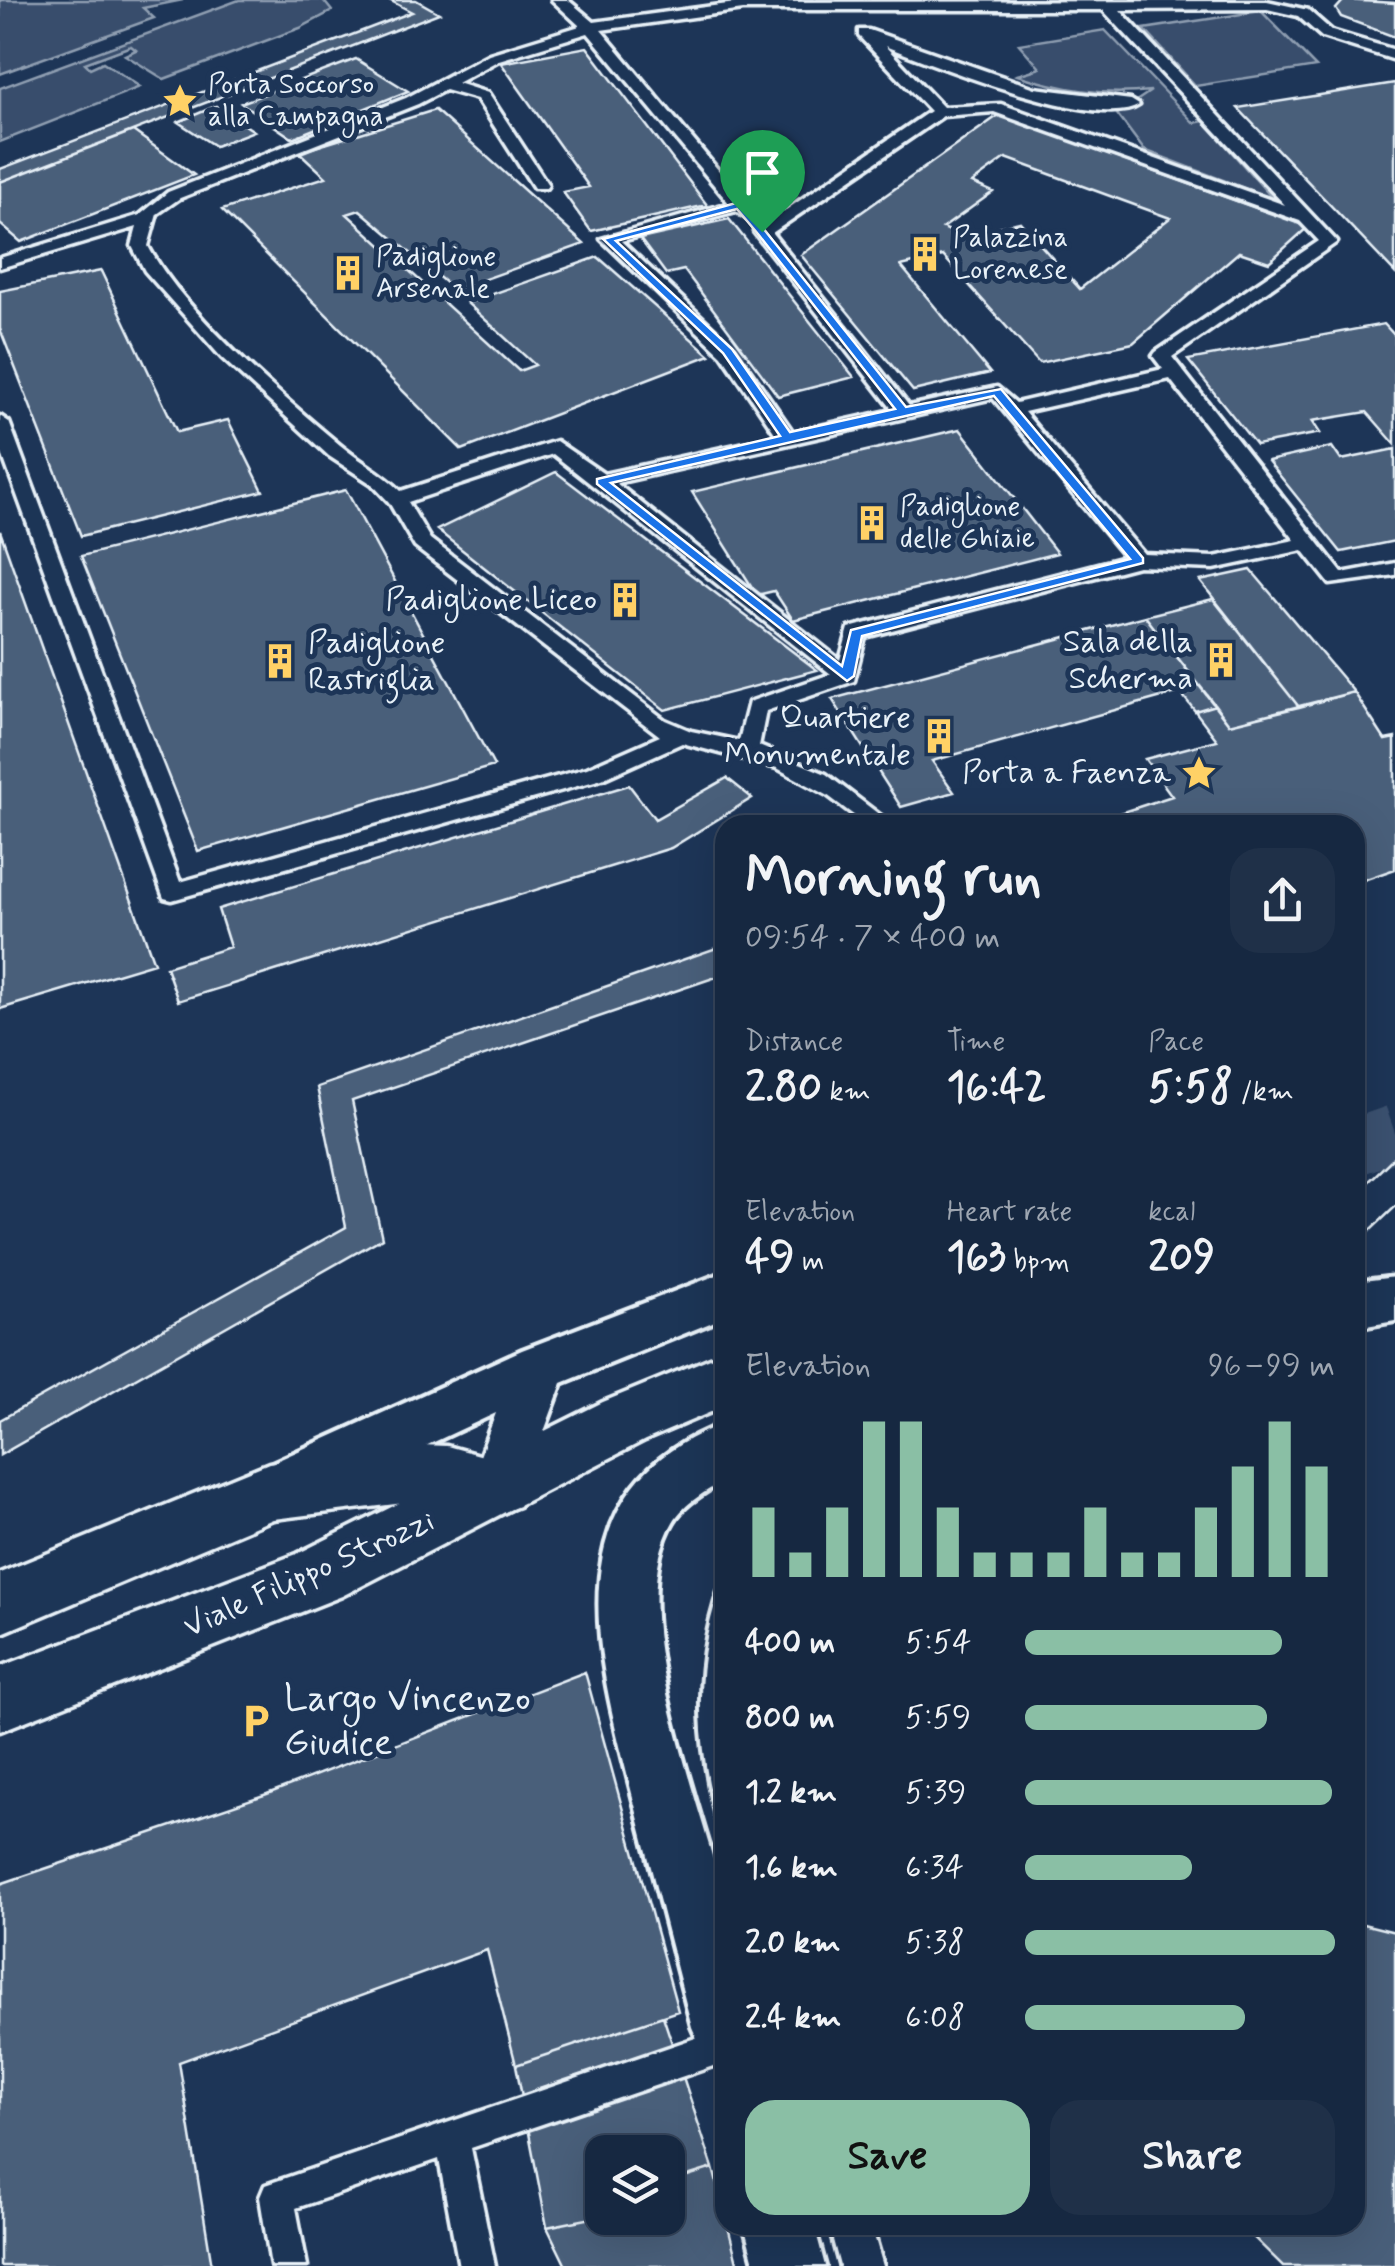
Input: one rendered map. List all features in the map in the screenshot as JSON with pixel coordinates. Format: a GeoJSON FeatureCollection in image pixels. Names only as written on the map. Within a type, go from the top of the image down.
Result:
{"type":"FeatureCollection","features":[{"type":"Feature","properties":{"kind":"main road","name":"Viale Filippo Strozzi"},"geometry":{"type":"LineString","coordinates":[[0,1699],[318,1575],[702,1387]]}},
{"type":"Feature","properties":{"kind":"main road"},"geometry":{"type":"LineString","coordinates":[[0,1604],[269,1491],[420,1473],[447,1474],[497,1486]]}},
{"type":"Feature","properties":{"kind":"street"},"geometry":{"type":"LineString","coordinates":[[269,1491],[541,1368],[715,1298]]}},
{"type":"Feature","properties":{"kind":"street"},"geometry":{"type":"LineString","coordinates":[[1365,1304],[1395,1299]]}},
{"type":"Feature","properties":{"kind":"street"},"geometry":{"type":"LineString","coordinates":[[497,1486],[541,1368]]}},
{"type":"Feature","properties":{"kind":"street"},"geometry":{"type":"LineString","coordinates":[[715,1455],[664,1488],[636,1541],[624,1598],[638,1696],[715,1989]]}},
{"type":"Feature","properties":{"kind":"street"},"geometry":{"type":"LineString","coordinates":[[782,2235],[790,2266]]}},
{"type":"Feature","properties":{"kind":"lane"},"geometry":{"type":"LineString","coordinates":[[559,0],[591,27],[740,205],[903,411]]}},
{"type":"Feature","properties":{"kind":"lane"},"geometry":{"type":"LineString","coordinates":[[868,815],[810,772],[748,750],[676,737],[422,543],[397,499],[379,480],[336,452],[228,354],[151,267],[140,246],[148,212],[174,195],[444,84],[494,57],[591,27],[743,3],[1266,5],[1303,13],[1327,34],[1395,56]]}},
{"type":"Feature","properties":{"kind":"lane"},"geometry":{"type":"LineString","coordinates":[[1107,5],[1329,242],[1162,356],[1337,580],[1395,568]]}},
{"type":"Feature","properties":{"kind":"lane"},"geometry":{"type":"LineString","coordinates":[[840,6],[939,112]]}},
{"type":"Feature","properties":{"kind":"lane"},"geometry":{"type":"LineString","coordinates":[[864,33],[1033,94],[1070,103],[1131,105]]}},
{"type":"Feature","properties":{"kind":"lane"},"geometry":{"type":"LineString","coordinates":[[444,84],[483,96],[540,185]]}},
{"type":"Feature","properties":{"kind":"lane"},"geometry":{"type":"LineString","coordinates":[[762,232],[939,112],[994,107],[1305,218]]}},
{"type":"Feature","properties":{"kind":"lane"},"geometry":{"type":"LineString","coordinates":[[740,205],[608,239],[728,351],[787,437]]}},
{"type":"Feature","properties":{"kind":"lane"},"geometry":{"type":"LineString","coordinates":[[0,263],[146,219]]}},
{"type":"Feature","properties":{"kind":"lane"},"geometry":{"type":"LineString","coordinates":[[1012,409],[1175,372]]}},
{"type":"Feature","properties":{"kind":"lane"},"geometry":{"type":"LineString","coordinates":[[601,481],[997,392],[1138,560]]}},
{"type":"Feature","properties":{"kind":"lane"},"geometry":{"type":"LineString","coordinates":[[0,422],[172,892],[594,774],[676,737]]}},
{"type":"Feature","properties":{"kind":"lane"},"geometry":{"type":"LineString","coordinates":[[397,499],[556,447],[847,676]]}},
{"type":"Feature","properties":{"kind":"lane"},"geometry":{"type":"LineString","coordinates":[[847,676],[856,633],[1138,560],[1214,563],[1308,543]]}},
{"type":"Feature","properties":{"kind":"lane"},"geometry":{"type":"LineString","coordinates":[[748,750],[756,707],[847,676]]}},
{"type":"Feature","properties":{"kind":"lane"},"geometry":{"type":"LineString","coordinates":[[289,2266],[277,2197],[715,2047]]}},
{"type":"Feature","properties":{"kind":"lane"},"geometry":{"type":"LineString","coordinates":[[452,2138],[477,2266]]}},
{"type":"Feature","properties":{"kind":"shaded area"},"geometry":{"type":"Polygon","coordinates":[[[0,0],[183,0],[143,8],[154,18],[0,74],[0,0]]]}},
{"type":"Feature","properties":{"kind":"shaded area"},"geometry":{"type":"Polygon","coordinates":[[[239,0],[323,0],[332,11],[300,28],[164,79],[125,55],[136,50],[131,46],[85,63],[90,68],[103,62],[140,87],[0,142],[0,88],[239,0]]]}},
{"type":"Feature","properties":{"kind":"shaded area"},"geometry":{"type":"Polygon","coordinates":[[[1261,11],[1316,67],[1196,86],[1144,29],[1261,11]]]}},
{"type":"Feature","properties":{"kind":"shaded area"},"geometry":{"type":"Polygon","coordinates":[[[1105,30],[1194,123],[1204,121],[1273,199],[1144,150],[1117,114],[1151,91],[1083,90],[1017,75],[1040,68],[1019,44],[1105,30]]]}},
{"type":"Feature","properties":{"kind":"building"},"geometry":{"type":"Polygon","coordinates":[[[389,0],[416,0],[439,13],[0,182],[0,169],[412,12],[389,0]]]}},
{"type":"Feature","properties":{"kind":"building"},"geometry":{"type":"Polygon","coordinates":[[[1344,0],[1395,3],[1395,37],[1341,17],[1336,9],[1344,0]]]}},
{"type":"Feature","properties":{"kind":"building"},"geometry":{"type":"Polygon","coordinates":[[[587,47],[707,205],[591,231],[563,192],[589,187],[501,63],[587,47]]]}},
{"type":"Feature","properties":{"kind":"building"},"geometry":{"type":"Polygon","coordinates":[[[356,59],[408,91],[292,138],[241,103],[356,59]]]}},
{"type":"Feature","properties":{"kind":"building"},"geometry":{"type":"Polygon","coordinates":[[[1395,83],[1395,273],[1238,108],[1395,83]]]}},
{"type":"Feature","properties":{"kind":"building"},"geometry":{"type":"Polygon","coordinates":[[[216,106],[254,131],[215,146],[178,122],[216,106]]]}},
{"type":"Feature","properties":{"kind":"building","name":"Padiglione Arsenale"},"geometry":{"type":"Polygon","coordinates":[[[435,110],[584,244],[454,290],[360,210],[347,214],[519,371],[535,365],[467,303],[598,257],[710,355],[462,450],[222,210],[326,177],[299,152],[435,110]]]}},
{"type":"Feature","properties":{"kind":"building","name":"Palazzina Lorenese"},"geometry":{"type":"Polygon","coordinates":[[[999,115],[1308,227],[1269,262],[1239,252],[1133,343],[1039,363],[943,256],[901,266],[990,373],[913,391],[801,255],[999,115]],[[1006,158],[972,183],[993,192],[943,228],[961,236],[1020,222],[1080,289],[1170,218],[1006,158]]]}},
{"type":"Feature","properties":{"kind":"building"},"geometry":{"type":"Polygon","coordinates":[[[133,131],[194,175],[21,242],[0,224],[0,182],[133,131]]]}},
{"type":"Feature","properties":{"kind":"building"},"geometry":{"type":"Polygon","coordinates":[[[729,219],[854,377],[778,396],[684,270],[666,274],[640,239],[729,219]]]}},
{"type":"Feature","properties":{"kind":"building"},"geometry":{"type":"Polygon","coordinates":[[[101,271],[177,432],[228,420],[263,491],[81,536],[0,329],[0,291],[101,271]]]}},
{"type":"Feature","properties":{"kind":"building"},"geometry":{"type":"Polygon","coordinates":[[[1384,324],[1395,336],[1395,444],[1367,412],[1312,421],[1320,433],[1256,445],[1188,360],[1384,324]]]}},
{"type":"Feature","properties":{"kind":"building","name":"Padiglione delle Ghiaie"},"geometry":{"type":"Polygon","coordinates":[[[960,429],[1057,553],[793,620],[774,591],[757,595],[692,492],[960,429]]]}},
{"type":"Feature","properties":{"kind":"building"},"geometry":{"type":"Polygon","coordinates":[[[1332,447],[1341,460],[1395,449],[1395,541],[1341,552],[1268,461],[1332,447]]]}},
{"type":"Feature","properties":{"kind":"building","name":"Padiglione Liceo"},"geometry":{"type":"Polygon","coordinates":[[[556,472],[817,670],[665,710],[437,530],[556,472]]]}},
{"type":"Feature","properties":{"kind":"building","name":"Padiglione Rastriglia"},"geometry":{"type":"Polygon","coordinates":[[[346,490],[494,766],[198,851],[81,556],[346,490]]]}},
{"type":"Feature","properties":{"kind":"building"},"geometry":{"type":"Polygon","coordinates":[[[0,531],[154,963],[0,1009],[0,531]]]}},
{"type":"Feature","properties":{"kind":"building"},"geometry":{"type":"Polygon","coordinates":[[[1251,570],[1354,692],[1299,707],[1200,581],[1251,570]]]}},
{"type":"Feature","properties":{"kind":"building","name":"Sala della Scherma"},"geometry":{"type":"Polygon","coordinates":[[[1213,599],[1299,707],[1229,724],[1145,616],[1213,599]]]}},
{"type":"Feature","properties":{"kind":"building","name":"Quartiere Monumentale"},"geometry":{"type":"Polygon","coordinates":[[[1145,616],[1215,705],[1195,711],[1180,692],[932,761],[954,792],[901,807],[832,699],[1145,616]]]}},
{"type":"Feature","properties":{"kind":"building"},"geometry":{"type":"Polygon","coordinates":[[[1354,692],[1385,740],[1395,738],[1395,869],[1365,880],[1365,815],[1114,815],[1172,796],[1145,759],[1217,740],[1195,711],[1215,705],[1229,724],[1354,692]]]}},
{"type":"Feature","properties":{"kind":"building"},"geometry":{"type":"Polygon","coordinates":[[[727,778],[752,798],[724,815],[715,815],[715,821],[671,848],[178,1001],[166,967],[230,947],[218,909],[629,785],[655,819],[727,778]]]}},
{"type":"Feature","properties":{"kind":"building"},"geometry":{"type":"Polygon","coordinates":[[[715,948],[715,977],[352,1101],[382,1238],[0,1455],[0,1420],[346,1227],[317,1087],[715,948]]]}},
{"type":"Feature","properties":{"kind":"building"},"geometry":{"type":"Polygon","coordinates":[[[585,1672],[678,2011],[516,2065],[487,1950],[179,2062],[212,2266],[0,2266],[0,1884],[267,1794],[585,1672]]]}},
{"type":"Feature","properties":{"kind":"building"},"geometry":{"type":"Polygon","coordinates":[[[1365,1924],[1395,1932],[1395,2266],[1283,2266],[1251,2235],[1365,2235],[1365,1924]]]}},
{"type":"Feature","properties":{"kind":"building"},"geometry":{"type":"Polygon","coordinates":[[[663,2016],[713,2168],[685,2177],[685,2135],[585,2135],[585,2219],[547,2227],[516,2065],[663,2016]]]}},
{"type":"Feature","properties":{"kind":"building"},"geometry":{"type":"Polygon","coordinates":[[[713,2168],[715,2235],[730,2235],[738,2266],[566,2266],[547,2227],[585,2219],[585,2235],[685,2235],[685,2177],[713,2168]]]}},
{"type":"Feature","properties":{"kind":"tunnel"},"geometry":{"type":"LineString","coordinates":[[1365,1144],[1395,1133]]}},
{"type":"Feature","properties":{"kind":"tram line"},"geometry":{"type":"LineString","coordinates":[[1365,1185],[1395,1156]]}},
{"type":"Feature","properties":{"kind":"tram line"},"geometry":{"type":"LineString","coordinates":[[1365,1236],[1395,1207]]}},
{"type":"Feature","properties":{"kind":"tram line"},"geometry":{"type":"LineString","coordinates":[[715,1598],[704,1643],[699,1714],[715,1819]]}},
{"type":"Feature","properties":{"kind":"tram line"},"geometry":{"type":"LineString","coordinates":[[830,2235],[838,2266]]}},
{"type":"Feature","properties":{"kind":"tram line"},"geometry":{"type":"LineString","coordinates":[[876,2235],[885,2266]]}},
{"type":"Feature","properties":{"kind":"place","name":"Porta Soccorso alla Campagna"},"geometry":{"type":"Point","coordinates":[180,101]}},
{"type":"Feature","properties":{"kind":"place","name":"Palazzina Lorenese"},"geometry":{"type":"Point","coordinates":[925,254]}},
{"type":"Feature","properties":{"kind":"place","name":"Padiglione Arsenale"},"geometry":{"type":"Point","coordinates":[348,273]}},
{"type":"Feature","properties":{"kind":"place","name":"Padiglione delle Ghiaie"},"geometry":{"type":"Point","coordinates":[872,523]}},
{"type":"Feature","properties":{"kind":"place","name":"Padiglione Liceo"},"geometry":{"type":"Point","coordinates":[625,600]}},
{"type":"Feature","properties":{"kind":"place","name":"Sala della Scherma"},"geometry":{"type":"Point","coordinates":[1221,660]}},
{"type":"Feature","properties":{"kind":"place","name":"Padiglione Rastriglia"},"geometry":{"type":"Point","coordinates":[280,661]}},
{"type":"Feature","properties":{"kind":"place","name":"Quartiere Monumentale"},"geometry":{"type":"Point","coordinates":[939,736]}},
{"type":"Feature","properties":{"kind":"place","name":"Porta a Faenza"},"geometry":{"type":"Point","coordinates":[1199,773]}},
{"type":"Feature","properties":{"kind":"place","name":"Largo Vincenzo Giudice"},"geometry":{"type":"Point","coordinates":[256,1721]}},
{"type":"Feature","properties":{"kind":"route"},"geometry":{"type":"LineString","coordinates":[[762,232],[740,205],[608,239],[728,351],[787,437],[903,411],[997,392],[1138,560],[856,633],[847,676],[601,481],[903,411],[762,232]]}}]}
